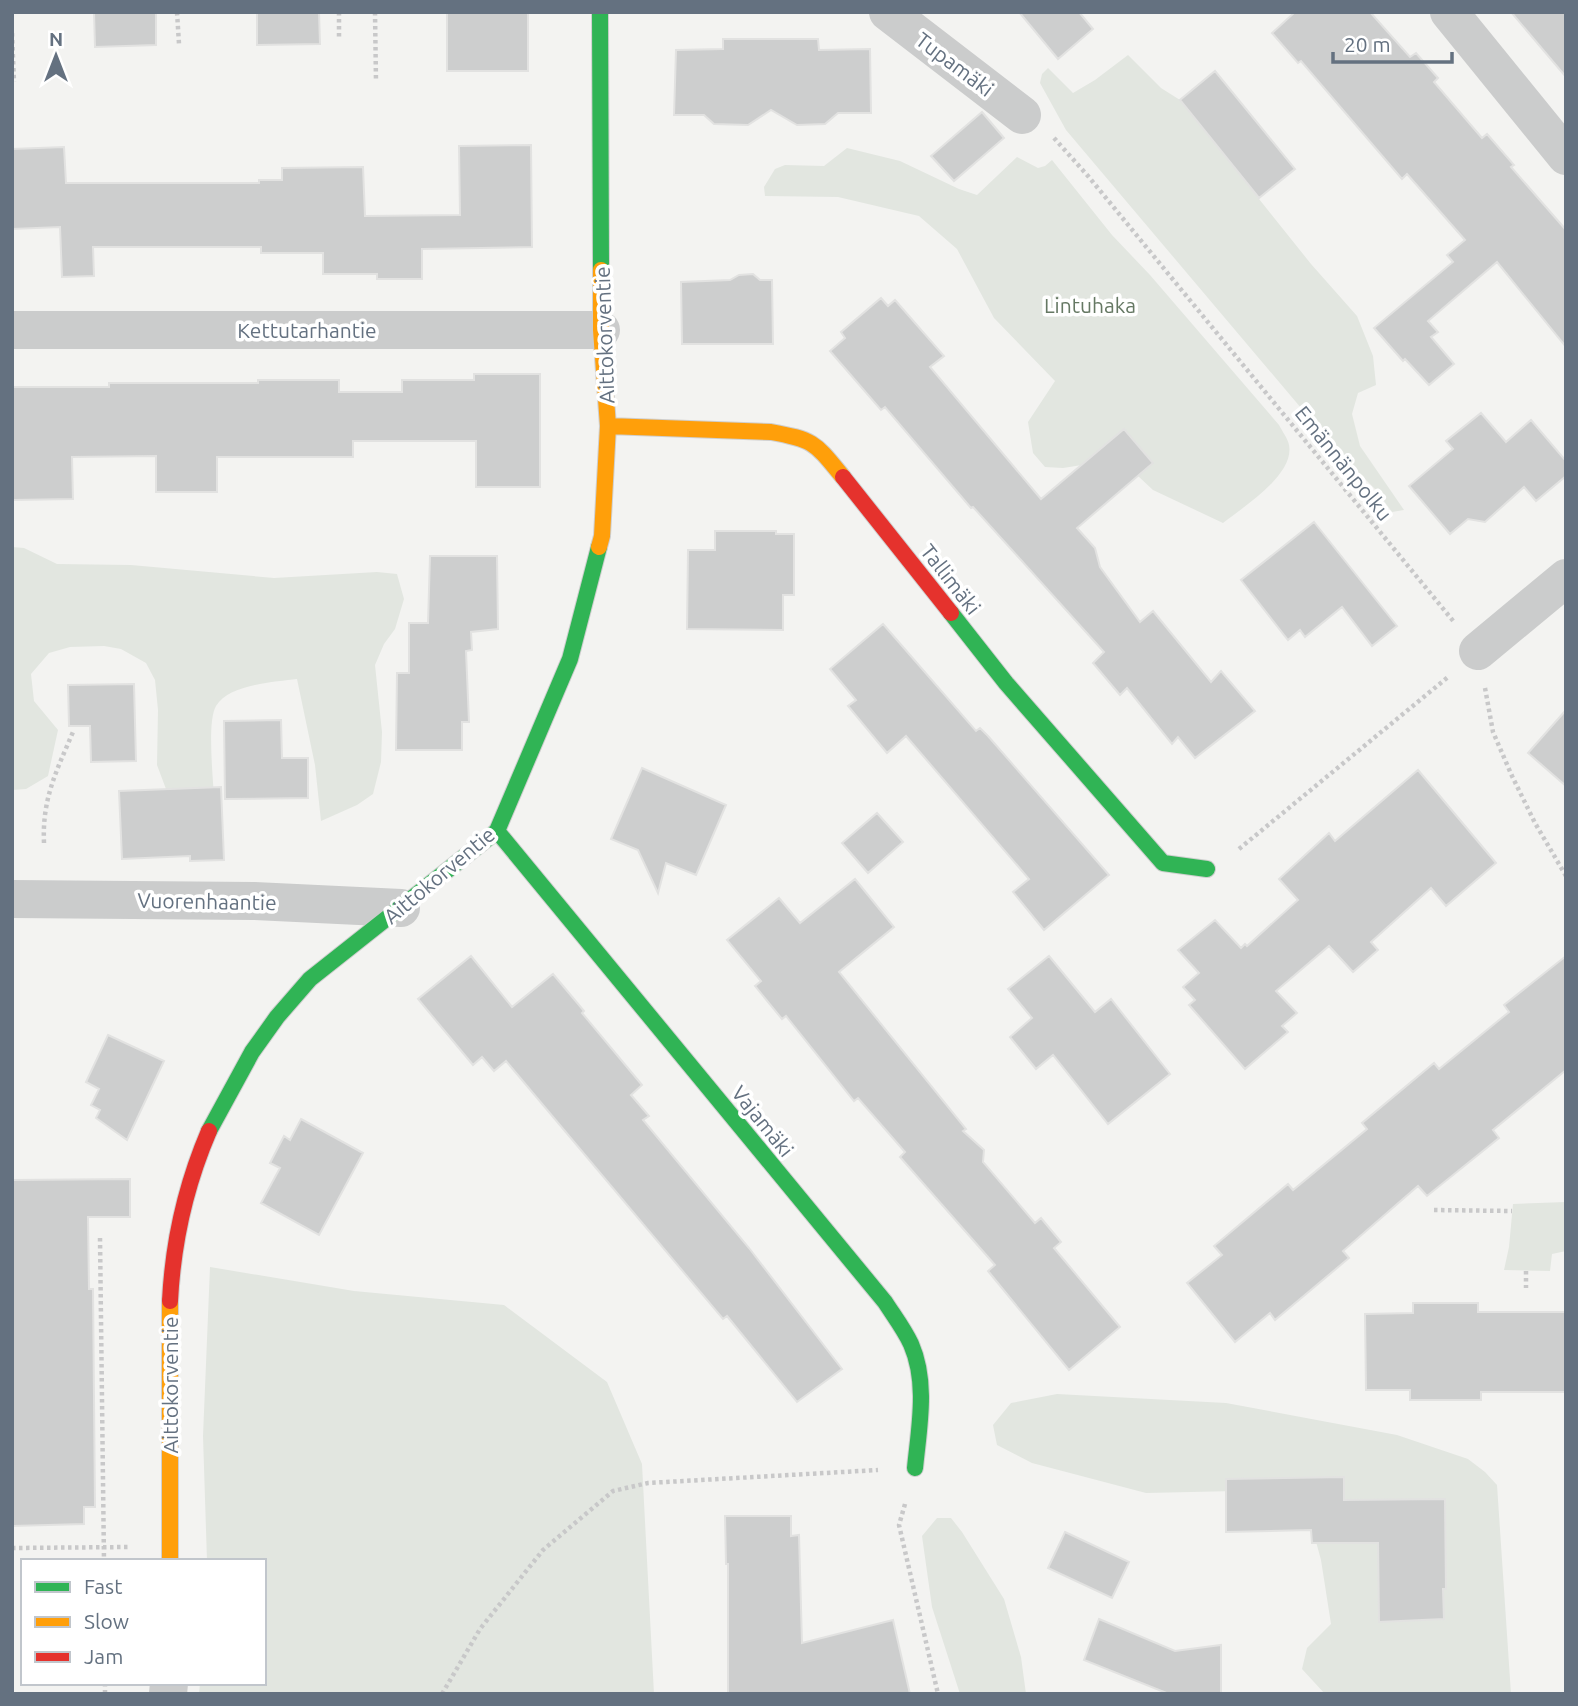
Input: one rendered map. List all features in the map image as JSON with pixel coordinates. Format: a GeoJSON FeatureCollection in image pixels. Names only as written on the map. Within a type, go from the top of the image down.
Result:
{"type":"FeatureCollection","features":[{"type":"Feature","properties":{"kind":"street","name":"Aittokorventie"},"geometry":{"type":"LineString","coordinates":[[170,1554],[169,1331],[172,1263],[180,1215],[192,1171],[210,1128],[251,1052],[310,979],[497,831],[570,659],[589,592],[602,536],[608,426],[601,330],[600,12]]}},
{"type":"Feature","properties":{"kind":"street","name":"Tupamäki"},"geometry":{"type":"LineString","coordinates":[[888,12],[1022,115]]}},
{"type":"Feature","properties":{"kind":"street"},"geometry":{"type":"LineString","coordinates":[[1448,12],[1566,156]]}},
{"type":"Feature","properties":{"kind":"street","name":"Kettutarhantie"},"geometry":{"type":"LineString","coordinates":[[12,330],[601,330]]}},
{"type":"Feature","properties":{"kind":"street","name":"Tallimäki"},"geometry":{"type":"LineString","coordinates":[[608,426],[771,432],[797,437],[817,445],[1006,682],[1163,863],[1207,869]]}},
{"type":"Feature","properties":{"kind":"street"},"geometry":{"type":"LineString","coordinates":[[1478,651],[1566,578]]}},
{"type":"Feature","properties":{"kind":"street","name":"Vajamäki"},"geometry":{"type":"LineString","coordinates":[[497,831],[877,1293],[902,1328],[913,1350],[921,1384],[915,1468]]}},
{"type":"Feature","properties":{"kind":"street","name":"Vuorenhaantie"},"geometry":{"type":"LineString","coordinates":[[12,898],[254,901],[401,908]]}},
{"type":"Feature","properties":{"kind":"path"},"geometry":{"type":"LineString","coordinates":[[177,12],[179,44]]}},
{"type":"Feature","properties":{"kind":"path"},"geometry":{"type":"LineString","coordinates":[[339,12],[339,40]]}},
{"type":"Feature","properties":{"kind":"path"},"geometry":{"type":"LineString","coordinates":[[375,12],[376,82]]}},
{"type":"Feature","properties":{"kind":"path"},"geometry":{"type":"LineString","coordinates":[[12,33],[14,82]]}},
{"type":"Feature","properties":{"kind":"path","name":"Emännänpolku"},"geometry":{"type":"LineString","coordinates":[[1022,115],[1051,134],[1088,176],[1478,651],[1493,732],[1535,823],[1566,876]]}},
{"type":"Feature","properties":{"kind":"path"},"geometry":{"type":"LineString","coordinates":[[1207,869],[1249,843],[1478,651]]}},
{"type":"Feature","properties":{"kind":"path"},"geometry":{"type":"LineString","coordinates":[[44,843],[43,827],[48,789],[73,732]]}},
{"type":"Feature","properties":{"kind":"path"},"geometry":{"type":"LineString","coordinates":[[1434,1210],[1512,1211]]}},
{"type":"Feature","properties":{"kind":"path"},"geometry":{"type":"LineString","coordinates":[[100,1238],[104,1559]]}},
{"type":"Feature","properties":{"kind":"path"},"geometry":{"type":"LineString","coordinates":[[1526,1271],[1526,1288]]}},
{"type":"Feature","properties":{"kind":"path"},"geometry":{"type":"LineString","coordinates":[[442,1694],[480,1629],[543,1550],[613,1490],[648,1483],[915,1468],[899,1525],[939,1694]]}},
{"type":"Feature","properties":{"kind":"path"},"geometry":{"type":"LineString","coordinates":[[12,1548],[104,1548],[170,1554]]}},
{"type":"Feature","properties":{"kind":"green space"},"geometry":{"type":"Polygon","coordinates":[[[1128,55],[1161,88],[1180,100],[1311,264],[1357,316],[1373,356],[1376,385],[1358,393],[1352,414],[1360,446],[1404,510],[1392,512],[1376,490],[1339,453],[1066,130],[1040,83],[1042,74],[1048,68],[1073,93],[1128,55]]]}},
{"type":"Feature","properties":{"kind":"green space","name":"Lintuhaka"},"geometry":{"type":"Polygon","coordinates":[[[847,148],[900,161],[977,195],[1017,157],[1038,168],[1052,160],[1112,235],[1150,275],[1279,425],[1289,445],[1289,456],[1276,479],[1223,523],[1153,490],[1138,476],[1082,465],[1045,467],[1033,453],[1028,422],[1055,381],[994,318],[957,249],[919,216],[838,197],[765,196],[764,187],[775,169],[785,165],[824,166],[847,148]]]}},
{"type":"Feature","properties":{"kind":"green space"},"geometry":{"type":"Polygon","coordinates":[[[12,547],[24,548],[57,564],[131,565],[274,578],[377,572],[397,574],[404,599],[395,629],[384,644],[375,665],[382,732],[381,762],[373,794],[357,805],[321,821],[315,765],[297,679],[242,689],[231,693],[216,706],[211,736],[214,797],[166,789],[157,765],[158,710],[155,680],[146,663],[121,649],[104,646],[70,647],[49,653],[31,674],[34,701],[58,730],[48,776],[26,789],[12,790],[12,547]]]}},
{"type":"Feature","properties":{"kind":"green space"},"geometry":{"type":"Polygon","coordinates":[[[1566,1202],[1566,1251],[1552,1254],[1550,1271],[1504,1270],[1513,1204],[1566,1202]]]}},
{"type":"Feature","properties":{"kind":"green space"},"geometry":{"type":"Polygon","coordinates":[[[210,1267],[354,1291],[504,1305],[607,1382],[642,1464],[654,1694],[199,1694],[200,1685],[266,1685],[266,1559],[207,1559],[203,1436],[210,1267]]]}},
{"type":"Feature","properties":{"kind":"green space"},"geometry":{"type":"Polygon","coordinates":[[[1057,1394],[1226,1403],[1397,1435],[1468,1459],[1497,1485],[1511,1694],[1325,1694],[1302,1669],[1307,1648],[1331,1624],[1321,1560],[1312,1527],[1236,1491],[1146,1493],[1032,1463],[997,1445],[993,1425],[1011,1403],[1057,1394]]]}},
{"type":"Feature","properties":{"kind":"green space"},"geometry":{"type":"Polygon","coordinates":[[[937,1518],[951,1518],[1004,1599],[1021,1657],[1026,1694],[960,1694],[932,1607],[922,1536],[937,1518]]]}},
{"type":"Feature","properties":{"kind":"building"},"geometry":{"type":"Polygon","coordinates":[[[94,12],[156,12],[156,45],[95,47],[94,12]]]}},
{"type":"Feature","properties":{"kind":"building"},"geometry":{"type":"Polygon","coordinates":[[[257,12],[319,12],[320,44],[257,45],[257,12]]]}},
{"type":"Feature","properties":{"kind":"building"},"geometry":{"type":"Polygon","coordinates":[[[447,12],[528,12],[528,71],[447,71],[447,12]]]}},
{"type":"Feature","properties":{"kind":"building"},"geometry":{"type":"Polygon","coordinates":[[[1019,12],[1079,12],[1093,29],[1058,59],[1019,12]]]}},
{"type":"Feature","properties":{"kind":"building"},"geometry":{"type":"Polygon","coordinates":[[[1295,12],[1370,12],[1410,57],[1416,53],[1438,78],[1434,82],[1482,138],[1487,134],[1514,165],[1511,167],[1566,230],[1566,347],[1497,262],[1428,321],[1438,332],[1431,337],[1454,364],[1429,385],[1374,328],[1453,262],[1447,255],[1465,240],[1407,174],[1402,179],[1301,61],[1298,63],[1272,33],[1295,12]]]}},
{"type":"Feature","properties":{"kind":"building"},"geometry":{"type":"Polygon","coordinates":[[[1511,12],[1566,12],[1566,77],[1511,12]]]}},
{"type":"Feature","properties":{"kind":"building"},"geometry":{"type":"Polygon","coordinates":[[[723,39],[818,39],[819,50],[870,49],[871,113],[838,113],[825,124],[797,125],[771,110],[748,125],[714,124],[704,115],[674,115],[676,50],[723,49],[723,39]]]}},
{"type":"Feature","properties":{"kind":"building"},"geometry":{"type":"Polygon","coordinates":[[[1215,71],[1295,169],[1259,198],[1180,100],[1215,71]]]}},
{"type":"Feature","properties":{"kind":"building"},"geometry":{"type":"Polygon","coordinates":[[[982,112],[1004,138],[954,181],[931,156],[982,112]]]}},
{"type":"Feature","properties":{"kind":"building"},"geometry":{"type":"Polygon","coordinates":[[[531,145],[532,247],[422,249],[422,279],[377,279],[377,274],[323,274],[323,253],[261,253],[261,247],[93,247],[94,276],[62,277],[60,227],[12,229],[12,149],[64,147],[66,183],[259,183],[259,180],[282,180],[282,168],[363,167],[365,216],[460,215],[459,146],[531,145]]]}},
{"type":"Feature","properties":{"kind":"building"},"geometry":{"type":"Polygon","coordinates":[[[753,274],[760,280],[772,280],[773,344],[682,344],[681,282],[730,280],[739,275],[753,274]]]}},
{"type":"Feature","properties":{"kind":"building"},"geometry":{"type":"Polygon","coordinates":[[[881,298],[888,306],[895,300],[944,356],[930,367],[1041,499],[1124,429],[1153,463],[1077,528],[1095,548],[1100,567],[1140,622],[1153,611],[1211,682],[1221,671],[1255,711],[1195,758],[1178,737],[1172,744],[1127,688],[1120,695],[1093,663],[1104,652],[973,507],[971,508],[885,407],[881,410],[830,351],[845,338],[841,332],[881,298]]]}},
{"type":"Feature","properties":{"kind":"building"},"geometry":{"type":"Polygon","coordinates":[[[474,374],[540,374],[540,487],[476,487],[476,441],[353,441],[353,457],[217,457],[217,492],[156,492],[156,456],[72,457],[73,499],[12,500],[12,387],[339,380],[339,392],[402,392],[402,380],[474,380],[474,374]]]}},
{"type":"Feature","properties":{"kind":"building"},"geometry":{"type":"Polygon","coordinates":[[[1481,413],[1506,442],[1531,420],[1566,461],[1566,476],[1536,501],[1524,487],[1485,522],[1468,519],[1450,534],[1409,486],[1453,449],[1446,441],[1481,413]]]}},
{"type":"Feature","properties":{"kind":"building"},"geometry":{"type":"Polygon","coordinates":[[[1314,522],[1397,626],[1372,646],[1342,607],[1305,637],[1300,630],[1288,640],[1241,580],[1314,522]]]}},
{"type":"Feature","properties":{"kind":"building"},"geometry":{"type":"Polygon","coordinates":[[[715,531],[776,531],[776,534],[794,534],[794,595],[783,595],[783,630],[687,629],[688,550],[715,550],[715,531]]]}},
{"type":"Feature","properties":{"kind":"building"},"geometry":{"type":"Polygon","coordinates":[[[430,556],[497,556],[498,629],[471,632],[472,650],[466,651],[469,722],[462,722],[462,750],[396,750],[397,673],[409,673],[409,623],[428,623],[430,556]]]}},
{"type":"Feature","properties":{"kind":"building"},"geometry":{"type":"Polygon","coordinates":[[[883,624],[976,731],[980,728],[988,736],[1109,875],[1044,930],[1013,892],[1029,879],[906,736],[887,753],[848,706],[856,700],[830,669],[883,624]]]}},
{"type":"Feature","properties":{"kind":"building"},"geometry":{"type":"Polygon","coordinates":[[[134,684],[136,761],[91,762],[90,726],[69,726],[68,685],[134,684]]]}},
{"type":"Feature","properties":{"kind":"building"},"geometry":{"type":"Polygon","coordinates":[[[1566,710],[1566,786],[1528,753],[1566,710]]]}},
{"type":"Feature","properties":{"kind":"building"},"geometry":{"type":"Polygon","coordinates":[[[281,720],[282,758],[308,758],[308,798],[225,799],[224,721],[281,720]]]}},
{"type":"Feature","properties":{"kind":"building"},"geometry":{"type":"Polygon","coordinates":[[[642,768],[726,805],[696,875],[666,863],[658,893],[638,850],[611,839],[642,768]]]}},
{"type":"Feature","properties":{"kind":"building"},"geometry":{"type":"Polygon","coordinates":[[[1418,770],[1496,863],[1446,906],[1431,888],[1371,942],[1378,950],[1353,972],[1329,946],[1276,991],[1297,1013],[1282,1026],[1288,1032],[1245,1069],[1189,1005],[1195,1000],[1183,987],[1199,973],[1178,950],[1215,920],[1241,948],[1245,944],[1247,946],[1298,900],[1279,879],[1329,833],[1335,841],[1418,770]]]}},
{"type":"Feature","properties":{"kind":"building"},"geometry":{"type":"Polygon","coordinates":[[[221,787],[224,860],[190,861],[190,856],[122,859],[119,791],[221,787]]]}},
{"type":"Feature","properties":{"kind":"building"},"geometry":{"type":"Polygon","coordinates":[[[877,813],[903,842],[868,873],[842,843],[877,813]]]}},
{"type":"Feature","properties":{"kind":"building"},"geometry":{"type":"Polygon","coordinates":[[[855,879],[894,927],[839,972],[966,1129],[963,1131],[984,1150],[983,1162],[1035,1223],[1041,1218],[1061,1242],[1054,1248],[1120,1327],[1069,1370],[988,1271],[995,1265],[900,1157],[905,1152],[858,1098],[854,1101],[786,1016],[782,1019],[755,986],[761,981],[727,940],[779,898],[800,923],[855,879]]]}},
{"type":"Feature","properties":{"kind":"building"},"geometry":{"type":"Polygon","coordinates":[[[471,956],[512,1007],[553,974],[642,1085],[631,1095],[649,1116],[643,1120],[749,1248],[842,1369],[797,1402],[727,1316],[723,1319],[506,1061],[494,1071],[482,1057],[473,1065],[418,999],[471,956]]]}},
{"type":"Feature","properties":{"kind":"building"},"geometry":{"type":"Polygon","coordinates":[[[1049,956],[1095,1012],[1111,999],[1170,1074],[1108,1124],[1053,1055],[1036,1069],[1010,1037],[1032,1018],[1008,989],[1049,956]]]}},
{"type":"Feature","properties":{"kind":"building"},"geometry":{"type":"Polygon","coordinates":[[[1566,956],[1566,1070],[1493,1130],[1499,1138],[1427,1196],[1418,1186],[1343,1251],[1349,1258],[1275,1320],[1270,1313],[1235,1342],[1187,1283],[1222,1255],[1214,1246],[1288,1184],[1293,1190],[1367,1129],[1362,1123],[1434,1063],[1439,1069],[1509,1012],[1504,1005],[1566,956]]]}},
{"type":"Feature","properties":{"kind":"building"},"geometry":{"type":"Polygon","coordinates":[[[108,1035],[164,1061],[127,1140],[96,1118],[100,1110],[91,1105],[99,1089],[86,1082],[108,1035]]]}},
{"type":"Feature","properties":{"kind":"building"},"geometry":{"type":"Polygon","coordinates":[[[301,1119],[363,1153],[319,1235],[261,1203],[280,1168],[270,1163],[284,1136],[290,1140],[301,1119]]]}},
{"type":"Feature","properties":{"kind":"building"},"geometry":{"type":"Polygon","coordinates":[[[130,1179],[130,1217],[88,1217],[89,1289],[93,1289],[95,1507],[84,1507],[84,1524],[12,1526],[12,1180],[130,1179]]]}},
{"type":"Feature","properties":{"kind":"building"},"geometry":{"type":"Polygon","coordinates":[[[1413,1303],[1478,1303],[1478,1312],[1566,1312],[1566,1392],[1481,1392],[1481,1400],[1410,1400],[1410,1390],[1366,1390],[1365,1314],[1413,1313],[1413,1303]]]}},
{"type":"Feature","properties":{"kind":"building"},"geometry":{"type":"Polygon","coordinates":[[[1344,1477],[1344,1500],[1445,1499],[1444,1619],[1379,1622],[1378,1543],[1312,1543],[1311,1530],[1226,1532],[1226,1479],[1344,1477]]]}},
{"type":"Feature","properties":{"kind":"building"},"geometry":{"type":"Polygon","coordinates":[[[725,1516],[791,1516],[791,1536],[799,1535],[802,1643],[893,1620],[910,1694],[728,1694],[728,1564],[725,1516]]]}},
{"type":"Feature","properties":{"kind":"building"},"geometry":{"type":"Polygon","coordinates":[[[1065,1532],[1129,1562],[1112,1598],[1048,1568],[1065,1532]]]}},
{"type":"Feature","properties":{"kind":"building"},"geometry":{"type":"Polygon","coordinates":[[[1099,1619],[1175,1651],[1221,1645],[1221,1694],[1169,1694],[1084,1660],[1099,1619]]]}},
{"type":"Feature","properties":{"kind":"traffic: fast"},"geometry":{"type":"LineString","coordinates":[[600,12],[601,270]]}},
{"type":"Feature","properties":{"kind":"traffic: fast"},"geometry":{"type":"LineString","coordinates":[[209,1131],[252,1052],[277,1017],[310,979],[497,831],[570,659],[599,547]]}},
{"type":"Feature","properties":{"kind":"traffic: fast"},"geometry":{"type":"LineString","coordinates":[[951,613],[1006,683],[1163,863],[1207,869]]}},
{"type":"Feature","properties":{"kind":"traffic: fast"},"geometry":{"type":"LineString","coordinates":[[497,831],[885,1302],[899,1323],[916,1359],[921,1390],[915,1468]]}},
{"type":"Feature","properties":{"kind":"traffic: slow"},"geometry":{"type":"LineString","coordinates":[[599,547],[602,536],[608,426],[601,330],[601,270]]}},
{"type":"Feature","properties":{"kind":"traffic: slow"},"geometry":{"type":"LineString","coordinates":[[608,426],[771,432],[786,435],[806,441],[820,450],[843,477]]}},
{"type":"Feature","properties":{"kind":"traffic: slow"},"geometry":{"type":"LineString","coordinates":[[170,1301],[170,1559]]}},
{"type":"Feature","properties":{"kind":"traffic: jam"},"geometry":{"type":"LineString","coordinates":[[843,477],[951,613]]}},
{"type":"Feature","properties":{"kind":"traffic: jam"},"geometry":{"type":"LineString","coordinates":[[170,1301],[174,1257],[182,1215],[193,1173],[209,1131]]}}]}
